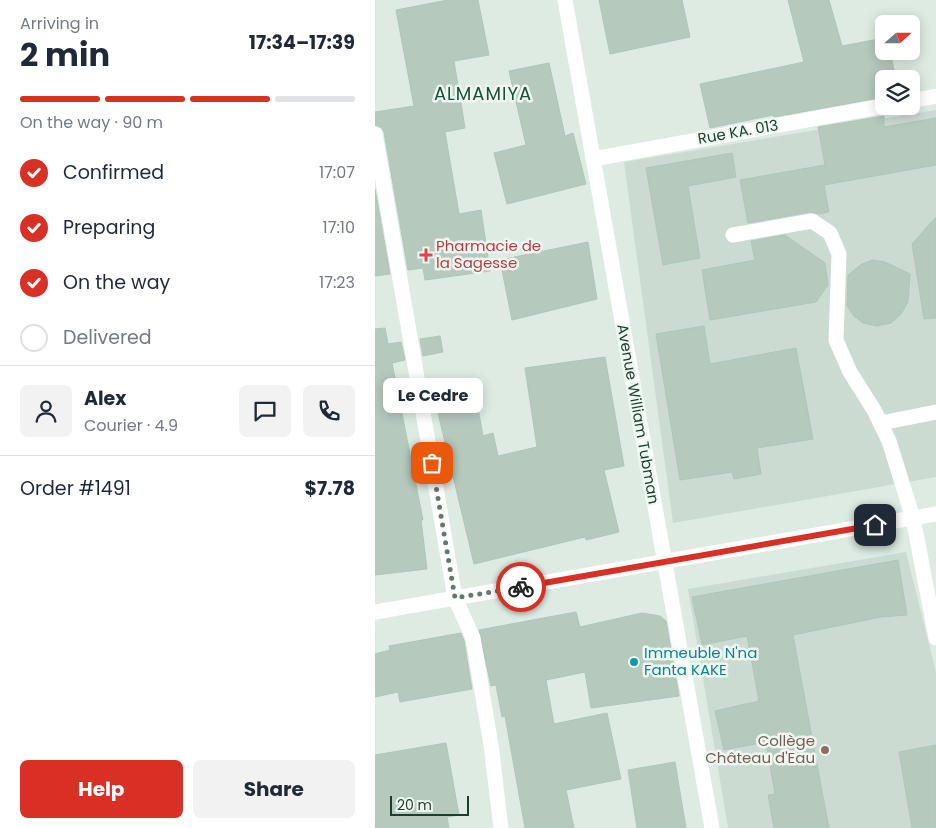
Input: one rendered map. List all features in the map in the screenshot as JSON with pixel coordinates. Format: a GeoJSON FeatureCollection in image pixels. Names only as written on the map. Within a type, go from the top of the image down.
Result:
{"type":"FeatureCollection","features":[{"type":"Feature","properties":{"kind":"street","name":"Avenue William Tubman"},"geometry":{"type":"LineString","coordinates":[[565,0],[711,828]]}},
{"type":"Feature","properties":{"kind":"street"},"geometry":{"type":"LineString","coordinates":[[920,99],[936,96]]}},
{"type":"Feature","properties":{"kind":"street","name":"Rue KA. 013"},"geometry":{"type":"LineString","coordinates":[[593,159],[875,108]]}},
{"type":"Feature","properties":{"kind":"street"},"geometry":{"type":"LineString","coordinates":[[375,134],[455,598],[473,638],[491,745],[501,828]]}},
{"type":"Feature","properties":{"kind":"street"},"geometry":{"type":"LineString","coordinates":[[733,235],[812,221],[831,233],[839,254],[836,340],[850,372],[881,423],[889,441],[913,518],[936,638]]}},
{"type":"Feature","properties":{"kind":"street"},"geometry":{"type":"LineString","coordinates":[[881,423],[936,412]]}},
{"type":"Feature","properties":{"kind":"street"},"geometry":{"type":"LineString","coordinates":[[375,612],[936,514]]}},
{"type":"Feature","properties":{"kind":"shaded area"},"geometry":{"type":"Polygon","coordinates":[[[936,110],[936,477],[673,523],[624,162],[906,115],[920,115],[920,113],[936,110]]]}},
{"type":"Feature","properties":{"kind":"shaded area","name":"Collège Château d'Eau"},"geometry":{"type":"Polygon","coordinates":[[[906,552],[936,672],[936,828],[728,828],[688,589],[906,552]]]}},
{"type":"Feature","properties":{"kind":"building"},"geometry":{"type":"Polygon","coordinates":[[[448,0],[478,0],[489,55],[454,61],[465,128],[445,132],[459,214],[481,210],[490,271],[425,280],[423,268],[408,270],[384,132],[382,128],[375,125],[375,112],[414,106],[396,10],[448,0]]]}},
{"type":"Feature","properties":{"kind":"building"},"geometry":{"type":"Polygon","coordinates":[[[599,0],[682,0],[690,37],[610,54],[599,0]]]}},
{"type":"Feature","properties":{"kind":"building"},"geometry":{"type":"Polygon","coordinates":[[[788,0],[829,0],[842,46],[875,40],[875,60],[892,60],[894,70],[875,70],[875,99],[774,117],[773,115],[710,128],[700,84],[804,62],[788,0]]]}},
{"type":"Feature","properties":{"kind":"building"},"geometry":{"type":"Polygon","coordinates":[[[549,63],[565,136],[573,133],[586,184],[507,204],[494,153],[526,145],[509,71],[549,63]]]}},
{"type":"Feature","properties":{"kind":"building"},"geometry":{"type":"Polygon","coordinates":[[[884,116],[884,127],[936,118],[936,165],[824,185],[829,212],[819,214],[810,212],[748,223],[740,180],[825,165],[818,127],[884,116]]]}},
{"type":"Feature","properties":{"kind":"building"},"geometry":{"type":"Polygon","coordinates":[[[732,153],[736,177],[688,186],[700,258],[663,265],[646,168],[732,153]]]}},
{"type":"Feature","properties":{"kind":"building"},"geometry":{"type":"Polygon","coordinates":[[[375,189],[390,274],[375,276],[375,189]]]}},
{"type":"Feature","properties":{"kind":"building"},"geometry":{"type":"Polygon","coordinates":[[[936,217],[936,318],[924,319],[912,244],[936,217]]]}},
{"type":"Feature","properties":{"kind":"building"},"geometry":{"type":"Polygon","coordinates":[[[785,235],[825,263],[828,285],[816,302],[710,320],[702,270],[755,260],[751,241],[785,235]]]}},
{"type":"Feature","properties":{"kind":"building"},"geometry":{"type":"Polygon","coordinates":[[[588,242],[597,299],[512,320],[500,260],[588,242]]]}},
{"type":"Feature","properties":{"kind":"building"},"geometry":{"type":"Polygon","coordinates":[[[873,260],[885,262],[910,274],[908,302],[901,314],[891,323],[877,326],[863,323],[854,316],[847,306],[848,275],[862,264],[873,260]]]}},
{"type":"Feature","properties":{"kind":"building"},"geometry":{"type":"Polygon","coordinates":[[[704,326],[710,364],[796,348],[813,439],[757,448],[761,474],[734,479],[732,472],[680,480],[656,334],[704,326]]]}},
{"type":"Feature","properties":{"kind":"building"},"geometry":{"type":"Polygon","coordinates":[[[385,328],[388,344],[401,342],[405,360],[392,363],[423,520],[421,520],[427,569],[375,575],[375,329],[385,328]]]}},
{"type":"Feature","properties":{"kind":"building"},"geometry":{"type":"Polygon","coordinates":[[[440,336],[443,352],[423,356],[420,339],[440,336]]]}},
{"type":"Feature","properties":{"kind":"building"},"geometry":{"type":"Polygon","coordinates":[[[605,357],[624,466],[604,470],[619,532],[586,540],[585,537],[474,564],[432,388],[473,380],[483,436],[493,433],[498,456],[537,447],[525,368],[605,357]]]}},
{"type":"Feature","properties":{"kind":"building"},"geometry":{"type":"Polygon","coordinates":[[[898,560],[907,615],[881,617],[793,635],[829,828],[774,828],[768,795],[775,794],[766,742],[724,750],[715,711],[759,701],[747,636],[702,645],[692,597],[898,560]]]}},
{"type":"Feature","properties":{"kind":"building"},"geometry":{"type":"Polygon","coordinates":[[[576,612],[580,627],[642,613],[660,616],[666,621],[679,696],[591,708],[585,672],[546,680],[554,724],[607,713],[621,779],[566,790],[574,828],[525,828],[505,716],[502,717],[496,685],[491,686],[479,630],[576,612]]]}},
{"type":"Feature","properties":{"kind":"building"},"geometry":{"type":"Polygon","coordinates":[[[461,633],[472,689],[400,702],[398,692],[375,697],[375,654],[390,650],[389,646],[461,633]]]}},
{"type":"Feature","properties":{"kind":"building"},"geometry":{"type":"Polygon","coordinates":[[[446,743],[459,815],[447,817],[449,828],[375,828],[375,755],[446,743]]]}},
{"type":"Feature","properties":{"kind":"building"},"geometry":{"type":"Polygon","coordinates":[[[936,745],[936,828],[912,828],[899,752],[936,745]]]}},
{"type":"Feature","properties":{"kind":"building"},"geometry":{"type":"Polygon","coordinates":[[[675,762],[686,828],[637,828],[628,770],[675,762]]]}},
{"type":"Feature","properties":{"kind":"way so far"},"geometry":{"type":"LineString","coordinates":[[432,463],[455,598],[521,587]]}},
{"type":"Feature","properties":{"kind":"place","name":"Pharmacie de la Sagesse"},"geometry":{"type":"Point","coordinates":[426,255]}},
{"type":"Feature","properties":{"kind":"place","name":"Le Cedre"},"geometry":{"type":"Point","coordinates":[432,463]}},
{"type":"Feature","properties":{"kind":"place","name":"Immeuble N'na Fanta KAKE"},"geometry":{"type":"Point","coordinates":[634,662]}},
{"type":"Feature","properties":{"kind":"place","name":"Collège Château d'Eau"},"geometry":{"type":"Point","coordinates":[825,750]}},
{"type":"Feature","properties":{"kind":"district","name":"ALMAMIYA"},"geometry":{"type":"Point","coordinates":[483,94]}},
{"type":"Feature","properties":{"kind":"route"},"geometry":{"type":"LineString","coordinates":[[521,587],[875,525]]}}]}
